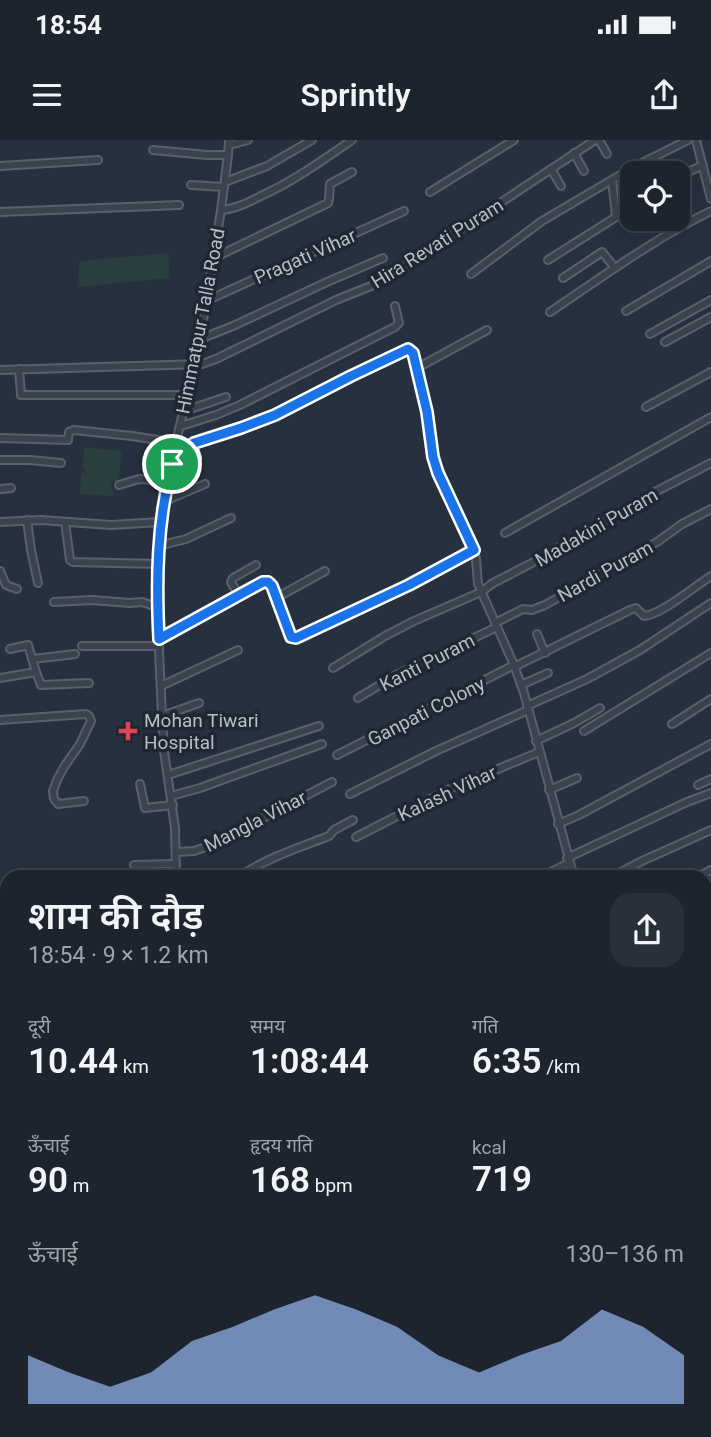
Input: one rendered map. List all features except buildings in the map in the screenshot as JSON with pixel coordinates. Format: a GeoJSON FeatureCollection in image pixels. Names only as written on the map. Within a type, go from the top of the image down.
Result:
{"type":"FeatureCollection","features":[{"type":"Feature","properties":{"kind":"street"},"geometry":{"type":"LineString","coordinates":[[229,142],[248,140]]}},
{"type":"Feature","properties":{"kind":"street"},"geometry":{"type":"LineString","coordinates":[[191,185],[224,184],[267,166],[312,140]]}},
{"type":"Feature","properties":{"kind":"street"},"geometry":{"type":"LineString","coordinates":[[221,210],[231,209],[281,187],[352,140]]}},
{"type":"Feature","properties":{"kind":"street"},"geometry":{"type":"LineString","coordinates":[[430,192],[514,140]]}},
{"type":"Feature","properties":{"kind":"street"},"geometry":{"type":"LineString","coordinates":[[597,140],[607,154]]}},
{"type":"Feature","properties":{"kind":"street","name":"Hira Revati Puram"},"geometry":{"type":"LineString","coordinates":[[0,370],[202,364],[216,359],[336,300],[381,282],[597,140]]}},
{"type":"Feature","properties":{"kind":"street"},"geometry":{"type":"LineString","coordinates":[[471,274],[542,221],[649,159],[688,140]]}},
{"type":"Feature","properties":{"kind":"street"},"geometry":{"type":"LineString","coordinates":[[696,140],[711,198]]}},
{"type":"Feature","properties":{"kind":"street","name":"Himmatpur Talla Road"},"geometry":{"type":"LineString","coordinates":[[176,870],[173,805],[162,716],[157,607],[158,546],[167,481],[200,339],[229,142]]}},
{"type":"Feature","properties":{"kind":"street"},"geometry":{"type":"LineString","coordinates":[[153,150],[228,155]]}},
{"type":"Feature","properties":{"kind":"street"},"geometry":{"type":"LineString","coordinates":[[574,153],[584,171]]}},
{"type":"Feature","properties":{"kind":"street"},"geometry":{"type":"LineString","coordinates":[[690,172],[711,159]]}},
{"type":"Feature","properties":{"kind":"street"},"geometry":{"type":"LineString","coordinates":[[0,166],[98,160]]}},
{"type":"Feature","properties":{"kind":"street"},"geometry":{"type":"LineString","coordinates":[[551,169],[561,186]]}},
{"type":"Feature","properties":{"kind":"street"},"geometry":{"type":"LineString","coordinates":[[213,257],[328,203],[331,182],[352,172]]}},
{"type":"Feature","properties":{"kind":"street"},"geometry":{"type":"LineString","coordinates":[[612,180],[616,217]]}},
{"type":"Feature","properties":{"kind":"street"},"geometry":{"type":"LineString","coordinates":[[0,212],[179,205]]}},
{"type":"Feature","properties":{"kind":"street","name":"Pragati Vihar"},"geometry":{"type":"LineString","coordinates":[[206,301],[404,211]]}},
{"type":"Feature","properties":{"kind":"street"},"geometry":{"type":"LineString","coordinates":[[550,312],[688,222],[711,211]]}},
{"type":"Feature","properties":{"kind":"street"},"geometry":{"type":"LineString","coordinates":[[548,260],[620,215]]}},
{"type":"Feature","properties":{"kind":"street"},"geometry":{"type":"LineString","coordinates":[[563,278],[602,252],[615,268]]}},
{"type":"Feature","properties":{"kind":"street"},"geometry":{"type":"LineString","coordinates":[[200,339],[233,327],[383,258]]}},
{"type":"Feature","properties":{"kind":"street"},"geometry":{"type":"LineString","coordinates":[[626,310],[711,261]]}},
{"type":"Feature","properties":{"kind":"street"},"geometry":{"type":"LineString","coordinates":[[650,334],[711,300]]}},
{"type":"Feature","properties":{"kind":"street"},"geometry":{"type":"LineString","coordinates":[[181,426],[240,405],[395,327],[398,323],[395,306]]}},
{"type":"Feature","properties":{"kind":"street"},"geometry":{"type":"LineString","coordinates":[[665,342],[711,317]]}},
{"type":"Feature","properties":{"kind":"street"},"geometry":{"type":"LineString","coordinates":[[417,368],[487,330]]}},
{"type":"Feature","properties":{"kind":"street"},"geometry":{"type":"LineString","coordinates":[[172,464],[195,458],[191,449],[194,443],[275,415],[408,349],[413,353],[427,412],[433,457],[474,550],[478,584],[521,685],[572,870]]}},
{"type":"Feature","properties":{"kind":"street"},"geometry":{"type":"LineString","coordinates":[[19,369],[21,395],[188,395]]}},
{"type":"Feature","properties":{"kind":"street"},"geometry":{"type":"LineString","coordinates":[[646,407],[711,372]]}},
{"type":"Feature","properties":{"kind":"street"},"geometry":{"type":"LineString","coordinates":[[184,411],[226,397]]}},
{"type":"Feature","properties":{"kind":"street"},"geometry":{"type":"LineString","coordinates":[[505,533],[711,416]]}},
{"type":"Feature","properties":{"kind":"street"},"geometry":{"type":"LineString","coordinates":[[0,438],[68,440],[69,432],[74,430],[177,443]]}},
{"type":"Feature","properties":{"kind":"street"},"geometry":{"type":"LineString","coordinates":[[0,460],[61,463]]}},
{"type":"Feature","properties":{"kind":"street","name":"Madakini Puram"},"geometry":{"type":"LineString","coordinates":[[333,667],[395,631],[481,592],[651,494],[711,463]]}},
{"type":"Feature","properties":{"kind":"street"},"geometry":{"type":"LineString","coordinates":[[119,485],[139,479],[167,481]]}},
{"type":"Feature","properties":{"kind":"street"},"geometry":{"type":"LineString","coordinates":[[163,502],[205,484]]}},
{"type":"Feature","properties":{"kind":"street"},"geometry":{"type":"LineString","coordinates":[[0,489],[11,488]]}},
{"type":"Feature","properties":{"kind":"street","name":"Nardi Puram"},"geometry":{"type":"LineString","coordinates":[[496,625],[523,609],[532,610],[545,604],[711,509]]}},
{"type":"Feature","properties":{"kind":"street"},"geometry":{"type":"LineString","coordinates":[[158,546],[186,539],[231,518]]}},
{"type":"Feature","properties":{"kind":"street"},"geometry":{"type":"LineString","coordinates":[[0,522],[27,520],[111,525],[160,522]]}},
{"type":"Feature","properties":{"kind":"street"},"geometry":{"type":"LineString","coordinates":[[27,520],[38,583]]}},
{"type":"Feature","properties":{"kind":"street"},"geometry":{"type":"LineString","coordinates":[[65,522],[72,562],[158,564]]}},
{"type":"Feature","properties":{"kind":"street"},"geometry":{"type":"LineString","coordinates":[[82,646],[159,643],[263,582],[272,586],[291,637],[296,638],[409,585],[474,550]]}},
{"type":"Feature","properties":{"kind":"street"},"geometry":{"type":"LineString","coordinates":[[239,596],[231,582],[233,578],[256,565]]}},
{"type":"Feature","properties":{"kind":"street"},"geometry":{"type":"LineString","coordinates":[[0,570],[6,585],[17,589]]}},
{"type":"Feature","properties":{"kind":"street"},"geometry":{"type":"LineString","coordinates":[[276,598],[325,571]]}},
{"type":"Feature","properties":{"kind":"street","name":"Ganpati Colony"},"geometry":{"type":"LineString","coordinates":[[337,755],[636,608],[644,616],[650,616],[711,576]]}},
{"type":"Feature","properties":{"kind":"street"},"geometry":{"type":"LineString","coordinates":[[54,602],[142,602],[157,607]]}},
{"type":"Feature","properties":{"kind":"street"},"geometry":{"type":"LineString","coordinates":[[351,794],[587,679],[640,650],[711,603]]}},
{"type":"Feature","properties":{"kind":"street","name":"Kanti Puram"},"geometry":{"type":"LineString","coordinates":[[358,698],[396,675],[496,625]]}},
{"type":"Feature","properties":{"kind":"street"},"geometry":{"type":"LineString","coordinates":[[537,635],[545,653]]}},
{"type":"Feature","properties":{"kind":"street"},"geometry":{"type":"LineString","coordinates":[[10,649],[28,645],[41,685],[89,683]]}},
{"type":"Feature","properties":{"kind":"street"},"geometry":{"type":"LineString","coordinates":[[162,686],[238,650]]}},
{"type":"Feature","properties":{"kind":"street"},"geometry":{"type":"LineString","coordinates":[[584,731],[711,653]]}},
{"type":"Feature","properties":{"kind":"street"},"geometry":{"type":"LineString","coordinates":[[33,659],[75,654]]}},
{"type":"Feature","properties":{"kind":"street"},"geometry":{"type":"LineString","coordinates":[[0,678],[36,671]]}},
{"type":"Feature","properties":{"kind":"street"},"geometry":{"type":"LineString","coordinates":[[521,685],[548,674]]}},
{"type":"Feature","properties":{"kind":"street"},"geometry":{"type":"LineString","coordinates":[[672,724],[711,699]]}},
{"type":"Feature","properties":{"kind":"street"},"geometry":{"type":"LineString","coordinates":[[162,716],[199,702]]}},
{"type":"Feature","properties":{"kind":"street"},"geometry":{"type":"LineString","coordinates":[[536,741],[600,708]]}},
{"type":"Feature","properties":{"kind":"street"},"geometry":{"type":"LineString","coordinates":[[0,720],[86,713],[90,721],[80,744],[57,780],[54,791],[54,799],[58,804],[84,801]]}},
{"type":"Feature","properties":{"kind":"street"},"geometry":{"type":"LineString","coordinates":[[168,775],[319,726]]}},
{"type":"Feature","properties":{"kind":"street"},"geometry":{"type":"LineString","coordinates":[[171,796],[322,744]]}},
{"type":"Feature","properties":{"kind":"street"},"geometry":{"type":"LineString","coordinates":[[558,824],[711,744]]}},
{"type":"Feature","properties":{"kind":"street","name":"Kalash Vihar"},"geometry":{"type":"LineString","coordinates":[[356,837],[452,789],[539,752]]}},
{"type":"Feature","properties":{"kind":"street"},"geometry":{"type":"LineString","coordinates":[[549,790],[578,778]]}},
{"type":"Feature","properties":{"kind":"street"},"geometry":{"type":"LineString","coordinates":[[698,785],[711,779]]}},
{"type":"Feature","properties":{"kind":"street","name":"Mangla Vihar"},"geometry":{"type":"LineString","coordinates":[[176,852],[194,851],[209,846],[332,782]]}},
{"type":"Feature","properties":{"kind":"street"},"geometry":{"type":"LineString","coordinates":[[140,784],[145,808],[173,805]]}},
{"type":"Feature","properties":{"kind":"street"},"geometry":{"type":"LineString","coordinates":[[552,870],[711,793]]}},
{"type":"Feature","properties":{"kind":"street"},"geometry":{"type":"LineString","coordinates":[[252,870],[273,858],[329,836],[334,830],[353,820]]}},
{"type":"Feature","properties":{"kind":"street"},"geometry":{"type":"LineString","coordinates":[[625,870],[711,830]]}},
{"type":"Feature","properties":{"kind":"street"},"geometry":{"type":"LineString","coordinates":[[134,865],[176,864]]}},
{"type":"Feature","properties":{"kind":"green space"},"geometry":{"type":"Polygon","coordinates":[[[168,253],[170,278],[78,287],[79,261],[168,253]]]}},
{"type":"Feature","properties":{"kind":"green space"},"geometry":{"type":"Polygon","coordinates":[[[84,447],[122,451],[118,481],[111,481],[113,496],[80,494],[81,473],[85,473],[82,468],[84,447]]]}},
{"type":"Feature","properties":{"kind":"place","name":"Mohan Tiwari Hospital"},"geometry":{"type":"Point","coordinates":[128,731]}},
{"type":"Feature","properties":{"kind":"route"},"geometry":{"type":"LineString","coordinates":[[408,349],[413,353],[438,473],[474,550],[409,585],[296,638],[291,637],[272,586],[263,582],[159,639],[158,546],[172,464],[195,458],[191,449],[194,443],[275,415],[408,349]]}}]}
